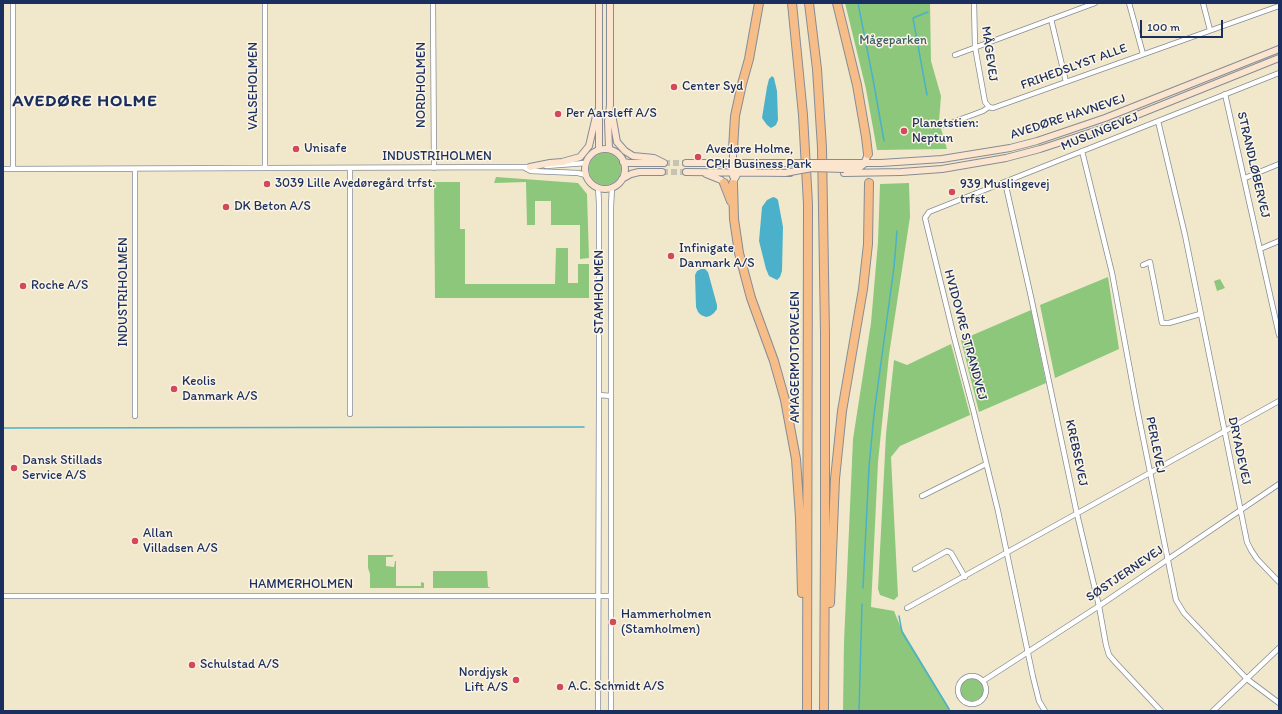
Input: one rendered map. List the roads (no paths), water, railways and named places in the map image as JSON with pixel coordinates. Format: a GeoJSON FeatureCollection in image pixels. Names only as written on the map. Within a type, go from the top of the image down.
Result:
{"type":"FeatureCollection","features":[{"type":"Feature","properties":{"kind":"highway"},"geometry":{"type":"LineString","coordinates":[[733,149],[735,116],[749,59],[759,3]]}},
{"type":"Feature","properties":{"kind":"highway","name":"AMAGERMOTORVEJEN"},"geometry":{"type":"LineString","coordinates":[[792,3],[802,100],[808,204],[807,711]]}},
{"type":"Feature","properties":{"kind":"highway"},"geometry":{"type":"LineString","coordinates":[[809,3],[817,69],[822,148],[825,366],[824,711]]}},
{"type":"Feature","properties":{"kind":"highway"},"geometry":{"type":"LineString","coordinates":[[837,3],[857,85],[867,160]]}},
{"type":"Feature","properties":{"kind":"highway"},"geometry":{"type":"LineString","coordinates":[[724,183],[730,195],[739,253],[751,298],[774,361],[785,400],[796,459],[800,518],[803,625],[807,681]]}},
{"type":"Feature","properties":{"kind":"highway"},"geometry":{"type":"LineString","coordinates":[[733,183],[734,219]]}},
{"type":"Feature","properties":{"kind":"highway"},"geometry":{"type":"LineString","coordinates":[[823,680],[830,605],[835,479],[842,411],[863,289],[868,244],[869,183]]}},
{"type":"Feature","properties":{"kind":"street"},"geometry":{"type":"LineString","coordinates":[[13,3],[13,169]]}},
{"type":"Feature","properties":{"kind":"street","name":"VALSEHOLMEN"},"geometry":{"type":"LineString","coordinates":[[265,3],[265,168]]}},
{"type":"Feature","properties":{"kind":"street","name":"NORDHOLMEN"},"geometry":{"type":"LineString","coordinates":[[433,3],[434,168]]}},
{"type":"Feature","properties":{"kind":"street"},"geometry":{"type":"LineString","coordinates":[[599,3],[599,150]]}},
{"type":"Feature","properties":{"kind":"street"},"geometry":{"type":"LineString","coordinates":[[609,149],[610,3]]}},
{"type":"Feature","properties":{"kind":"street","name":"MÅGEVEJ"},"geometry":{"type":"LineString","coordinates":[[974,3],[975,47],[985,102],[989,107]]}},
{"type":"Feature","properties":{"kind":"street"},"geometry":{"type":"LineString","coordinates":[[955,55],[1095,3]]}},
{"type":"Feature","properties":{"kind":"street"},"geometry":{"type":"LineString","coordinates":[[1129,3],[1142,54]]}},
{"type":"Feature","properties":{"kind":"street"},"geometry":{"type":"LineString","coordinates":[[1203,3],[1210,30]]}},
{"type":"Feature","properties":{"kind":"street","name":"FRIHEDSLYST ALLE"},"geometry":{"type":"LineString","coordinates":[[944,125],[983,111],[989,107],[993,108],[1279,6]]}},
{"type":"Feature","properties":{"kind":"street"},"geometry":{"type":"LineString","coordinates":[[1051,19],[1066,82]]}},
{"type":"Feature","properties":{"kind":"street","name":"AVEDØRE HAVNEVEJ"},"geometry":{"type":"LineString","coordinates":[[686,163],[733,163],[785,168],[844,168],[867,160],[942,159],[1010,148],[1037,141],[1105,118],[1279,49]]}},
{"type":"Feature","properties":{"kind":"street","name":"AVEDØRE HAVNEVEJ"},"geometry":{"type":"LineString","coordinates":[[686,172],[735,173],[785,168],[804,163],[844,168],[868,173],[901,172],[942,169],[1006,158],[1040,149],[1106,127],[1279,58]]}},
{"type":"Feature","properties":{"kind":"street","name":"MUSLINGEVEJ"},"geometry":{"type":"LineString","coordinates":[[929,212],[1279,73]]}},
{"type":"Feature","properties":{"kind":"street","name":"STRANDLØBERVEJ"},"geometry":{"type":"LineString","coordinates":[[1225,94],[1277,318],[1279,335]]}},
{"type":"Feature","properties":{"kind":"street"},"geometry":{"type":"LineString","coordinates":[[527,167],[562,162],[580,157],[589,146],[599,103]]}},
{"type":"Feature","properties":{"kind":"street"},"geometry":{"type":"LineString","coordinates":[[610,105],[616,142],[625,151],[633,156],[654,158],[664,163],[629,164],[623,162]]}},
{"type":"Feature","properties":{"kind":"street","name":"DRYADEVEJ"},"geometry":{"type":"LineString","coordinates":[[1158,121],[1185,235],[1247,542],[1250,550],[1279,582]]}},
{"type":"Feature","properties":{"kind":"street"},"geometry":{"type":"LineString","coordinates":[[622,179],[624,172],[623,162],[619,155],[609,149],[599,150],[592,154],[586,163],[586,175],[592,184],[605,189],[612,187],[631,174],[639,172],[662,172]]}},
{"type":"Feature","properties":{"kind":"street"},"geometry":{"type":"LineString","coordinates":[[733,149],[735,173],[733,183]]}},
{"type":"Feature","properties":{"kind":"street","name":"PERLEVEJ"},"geometry":{"type":"LineString","coordinates":[[1082,151],[1112,273],[1166,559],[1176,600],[1179,606],[1247,679],[1279,703]]}},
{"type":"Feature","properties":{"kind":"street"},"geometry":{"type":"LineString","coordinates":[[867,160],[869,183]]}},
{"type":"Feature","properties":{"kind":"street","name":"INDUSTRIHOLMEN"},"geometry":{"type":"LineString","coordinates":[[3,169],[434,168],[527,167],[586,163]]}},
{"type":"Feature","properties":{"kind":"street"},"geometry":{"type":"LineString","coordinates":[[1245,178],[1279,164]]}},
{"type":"Feature","properties":{"kind":"street","name":"INDUSTRIHOLMEN"},"geometry":{"type":"LineString","coordinates":[[527,167],[531,171],[578,173],[586,175]]}},
{"type":"Feature","properties":{"kind":"street"},"geometry":{"type":"LineString","coordinates":[[350,168],[350,414]]}},
{"type":"Feature","properties":{"kind":"street","name":"INDUSTRIHOLMEN"},"geometry":{"type":"LineString","coordinates":[[135,169],[135,416]]}},
{"type":"Feature","properties":{"kind":"street"},"geometry":{"type":"LineString","coordinates":[[703,173],[721,180],[724,183]]}},
{"type":"Feature","properties":{"kind":"street","name":"KREBSEVEJ"},"geometry":{"type":"LineString","coordinates":[[1005,182],[1032,297],[1077,514],[1099,606],[1106,645],[1110,655],[1161,711]]}},
{"type":"Feature","properties":{"kind":"street","name":"STAMHOLMEN"},"geometry":{"type":"LineString","coordinates":[[598,187],[600,395],[598,711]]}},
{"type":"Feature","properties":{"kind":"street","name":"STAMHOLMEN"},"geometry":{"type":"LineString","coordinates":[[611,711],[610,199],[612,187]]}},
{"type":"Feature","properties":{"kind":"street","name":"HVIDOVRE STRANDVEJ"},"geometry":{"type":"LineString","coordinates":[[929,212],[925,218],[930,244],[986,464],[1007,553],[1036,693],[1045,711]]}},
{"type":"Feature","properties":{"kind":"street"},"geometry":{"type":"LineString","coordinates":[[1260,250],[1279,241]]}},
{"type":"Feature","properties":{"kind":"street"},"geometry":{"type":"LineString","coordinates":[[1143,265],[1150,262],[1162,323],[1170,323],[1200,314]]}},
{"type":"Feature","properties":{"kind":"street"},"geometry":{"type":"LineString","coordinates":[[600,395],[611,396]]}},
{"type":"Feature","properties":{"kind":"street"},"geometry":{"type":"LineString","coordinates":[[907,608],[1279,401]]}},
{"type":"Feature","properties":{"kind":"street"},"geometry":{"type":"LineString","coordinates":[[922,496],[986,464]]}},
{"type":"Feature","properties":{"kind":"street","name":"SØSTJERNEVEJ"},"geometry":{"type":"LineString","coordinates":[[983,681],[1099,606],[1166,559],[1279,484]]}},
{"type":"Feature","properties":{"kind":"street"},"geometry":{"type":"LineString","coordinates":[[915,569],[947,551],[951,553],[964,577]]}},
{"type":"Feature","properties":{"kind":"street","name":"HAMMERHOLMEN"},"geometry":{"type":"LineString","coordinates":[[3,596],[599,596]]}},
{"type":"Feature","properties":{"kind":"street"},"geometry":{"type":"LineString","coordinates":[[599,596],[611,596]]}},
{"type":"Feature","properties":{"kind":"street"},"geometry":{"type":"LineString","coordinates":[[1213,711],[1279,648]]}},
{"type":"Feature","properties":{"kind":"street"},"geometry":{"type":"LineString","coordinates":[[976,676],[983,681],[986,689],[984,697],[981,700],[978,702],[969,703],[962,698],[958,690],[964,679],[976,676]]}},
{"type":"Feature","properties":{"kind":"water"},"geometry":{"type":"Polygon","coordinates":[[[772,76],[774,78],[777,91],[778,120],[776,125],[771,128],[762,118],[767,87],[769,79],[772,76]]]}},
{"type":"Feature","properties":{"kind":"water"},"geometry":{"type":"Polygon","coordinates":[[[773,197],[778,200],[783,227],[782,271],[777,280],[769,276],[759,241],[762,207],[767,200],[773,197]]]}},
{"type":"Feature","properties":{"kind":"water"},"geometry":{"type":"Polygon","coordinates":[[[705,269],[708,272],[717,305],[717,309],[714,313],[706,317],[698,312],[696,307],[695,275],[697,271],[705,269]]]}},
{"type":"Feature","properties":{"kind":"waterway"},"geometry":{"type":"LineString","coordinates":[[858,3],[884,141]]}},
{"type":"Feature","properties":{"kind":"waterway"},"geometry":{"type":"LineString","coordinates":[[927,95],[913,18],[928,12]]}},
{"type":"Feature","properties":{"kind":"waterway"},"geometry":{"type":"LineString","coordinates":[[863,588],[869,467],[874,414],[894,267],[897,231]]}},
{"type":"Feature","properties":{"kind":"waterway"},"geometry":{"type":"LineString","coordinates":[[3,428],[584,427]]}},
{"type":"Feature","properties":{"kind":"waterway"},"geometry":{"type":"LineString","coordinates":[[859,711],[862,604]]}},
{"type":"Feature","properties":{"kind":"waterway"},"geometry":{"type":"LineString","coordinates":[[899,616],[902,632],[949,709]]}},
{"type":"Feature","properties":{"kind":"tunnel"},"geometry":{"type":"LineString","coordinates":[[664,163],[686,163]]}},
{"type":"Feature","properties":{"kind":"tunnel"},"geometry":{"type":"LineString","coordinates":[[662,172],[686,172]]}},
{"type":"Feature","properties":{"kind":"place","name":"Center Syd"},"geometry":{"type":"Point","coordinates":[674,87]}},
{"type":"Feature","properties":{"kind":"place","name":"Per Aarsleff A/S"},"geometry":{"type":"Point","coordinates":[558,114]}},
{"type":"Feature","properties":{"kind":"place","name":"Planetstien: Neptun"},"geometry":{"type":"Point","coordinates":[904,131]}},
{"type":"Feature","properties":{"kind":"place","name":"Unisafe"},"geometry":{"type":"Point","coordinates":[296,149]}},
{"type":"Feature","properties":{"kind":"place","name":"Avedøre Holme, CPH Business Park"},"geometry":{"type":"Point","coordinates":[698,157]}},
{"type":"Feature","properties":{"kind":"place","name":"3039 Lille Avedøregård trfst."},"geometry":{"type":"Point","coordinates":[267,184]}},
{"type":"Feature","properties":{"kind":"place","name":"939 Muslingevej trfst."},"geometry":{"type":"Point","coordinates":[952,192]}},
{"type":"Feature","properties":{"kind":"place","name":"DK Beton A/S"},"geometry":{"type":"Point","coordinates":[226,207]}},
{"type":"Feature","properties":{"kind":"place","name":"Infinigate Danmark A/S"},"geometry":{"type":"Point","coordinates":[671,256]}},
{"type":"Feature","properties":{"kind":"place","name":"Roche A/S"},"geometry":{"type":"Point","coordinates":[23,286]}},
{"type":"Feature","properties":{"kind":"place","name":"Keolis Danmark A/S"},"geometry":{"type":"Point","coordinates":[174,389]}},
{"type":"Feature","properties":{"kind":"place","name":"Dansk Stillads Service A/S"},"geometry":{"type":"Point","coordinates":[14,468]}},
{"type":"Feature","properties":{"kind":"place","name":"Allan Villadsen A/S"},"geometry":{"type":"Point","coordinates":[135,541]}},
{"type":"Feature","properties":{"kind":"place","name":"Hammerholmen (Stamholmen)"},"geometry":{"type":"Point","coordinates":[613,622]}},
{"type":"Feature","properties":{"kind":"place","name":"Schulstad A/S"},"geometry":{"type":"Point","coordinates":[192,665]}},
{"type":"Feature","properties":{"kind":"place","name":"Nordjysk Lift A/S"},"geometry":{"type":"Point","coordinates":[516,680]}},
{"type":"Feature","properties":{"kind":"place","name":"A.C. Schmidt A/S"},"geometry":{"type":"Point","coordinates":[560,687]}},
{"type":"Feature","properties":{"kind":"district","name":"AVEDØRE HOLME"},"geometry":{"type":"Point","coordinates":[85,102]}},
{"type":"Feature","properties":{"kind":"park label","name":"Mågeparken"},"geometry":{"type":"Point","coordinates":[893,41]}}]}
